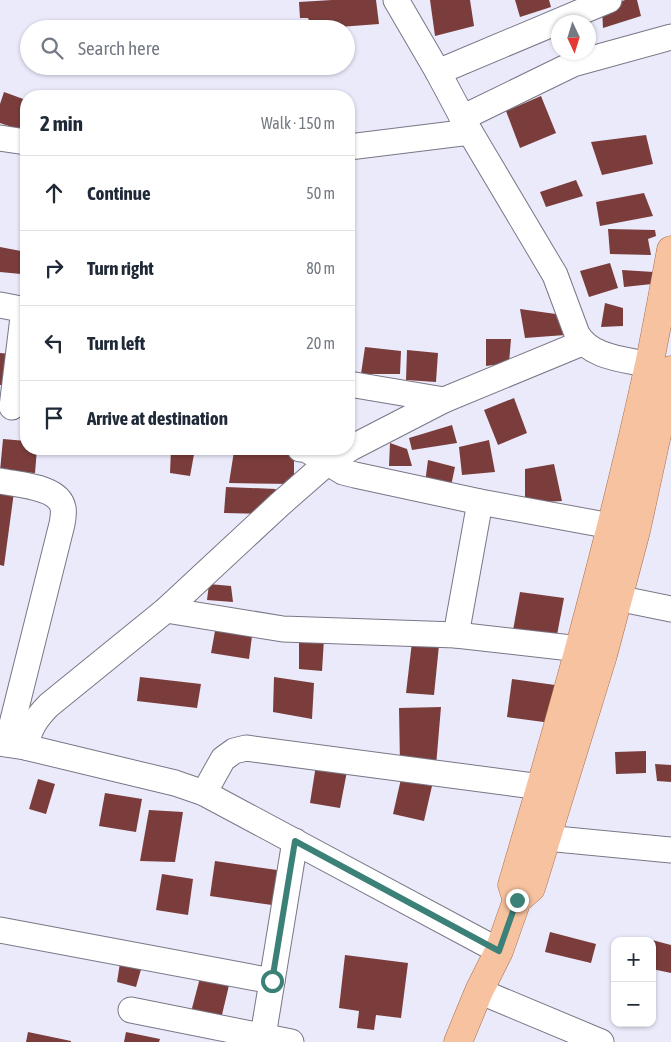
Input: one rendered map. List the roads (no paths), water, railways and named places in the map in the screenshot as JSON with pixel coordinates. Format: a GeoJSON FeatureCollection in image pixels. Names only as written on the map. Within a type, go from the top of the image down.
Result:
{"type":"FeatureCollection","features":[{"type":"Feature","properties":{"kind":"main road"},"geometry":{"type":"LineString","coordinates":[[458,1042],[479,991],[499,951],[517,900],[531,888],[603,655],[636,531],[664,380],[671,250]]}},
{"type":"Feature","properties":{"kind":"main road"},"geometry":{"type":"LineString","coordinates":[[517,900],[512,884],[580,649],[611,526],[664,380]]}},
{"type":"Feature","properties":{"kind":"street"},"geometry":{"type":"LineString","coordinates":[[438,72],[609,0]]}},
{"type":"Feature","properties":{"kind":"street"},"geometry":{"type":"LineString","coordinates":[[400,1],[466,125],[555,275],[577,334],[582,342],[600,354],[664,380]]}},
{"type":"Feature","properties":{"kind":"street"},"geometry":{"type":"LineString","coordinates":[[355,147],[466,125],[573,64],[671,37]]}},
{"type":"Feature","properties":{"kind":"street"},"geometry":{"type":"LineString","coordinates":[[0,138],[20,141]]}},
{"type":"Feature","properties":{"kind":"street"},"geometry":{"type":"LineString","coordinates":[[13,407],[17,308]]}},
{"type":"Feature","properties":{"kind":"street"},"geometry":{"type":"LineString","coordinates":[[355,446],[444,400],[582,342]]}},
{"type":"Feature","properties":{"kind":"street"},"geometry":{"type":"LineString","coordinates":[[355,385],[444,400]]}},
{"type":"Feature","properties":{"kind":"street"},"geometry":{"type":"LineString","coordinates":[[316,455],[343,472],[355,475],[480,502],[611,526]]}},
{"type":"Feature","properties":{"kind":"street"},"geometry":{"type":"LineString","coordinates":[[11,745],[30,730],[36,718],[49,705],[166,610],[328,462],[340,455]]}},
{"type":"Feature","properties":{"kind":"street"},"geometry":{"type":"LineString","coordinates":[[0,481],[47,490],[58,497],[64,508],[62,524],[11,745]]}},
{"type":"Feature","properties":{"kind":"street"},"geometry":{"type":"LineString","coordinates":[[456,635],[480,502]]}},
{"type":"Feature","properties":{"kind":"street"},"geometry":{"type":"LineString","coordinates":[[617,598],[671,609]]}},
{"type":"Feature","properties":{"kind":"street"},"geometry":{"type":"LineString","coordinates":[[166,610],[284,629],[456,635],[580,649]]}},
{"type":"Feature","properties":{"kind":"street"},"geometry":{"type":"LineString","coordinates":[[11,745],[175,783],[204,793],[499,951]]}},
{"type":"Feature","properties":{"kind":"street"},"geometry":{"type":"LineString","coordinates":[[204,793],[223,759],[234,750],[246,748],[541,786]]}},
{"type":"Feature","properties":{"kind":"street"},"geometry":{"type":"LineString","coordinates":[[546,838],[671,850]]}},
{"type":"Feature","properties":{"kind":"street"},"geometry":{"type":"LineString","coordinates":[[263,1036],[295,841]]}},
{"type":"Feature","properties":{"kind":"street"},"geometry":{"type":"LineString","coordinates":[[0,930],[272,981]]}},
{"type":"Feature","properties":{"kind":"street"},"geometry":{"type":"LineString","coordinates":[[479,991],[601,1042]]}},
{"type":"Feature","properties":{"kind":"street"},"geometry":{"type":"LineString","coordinates":[[131,1010],[291,1042]]}}]}
